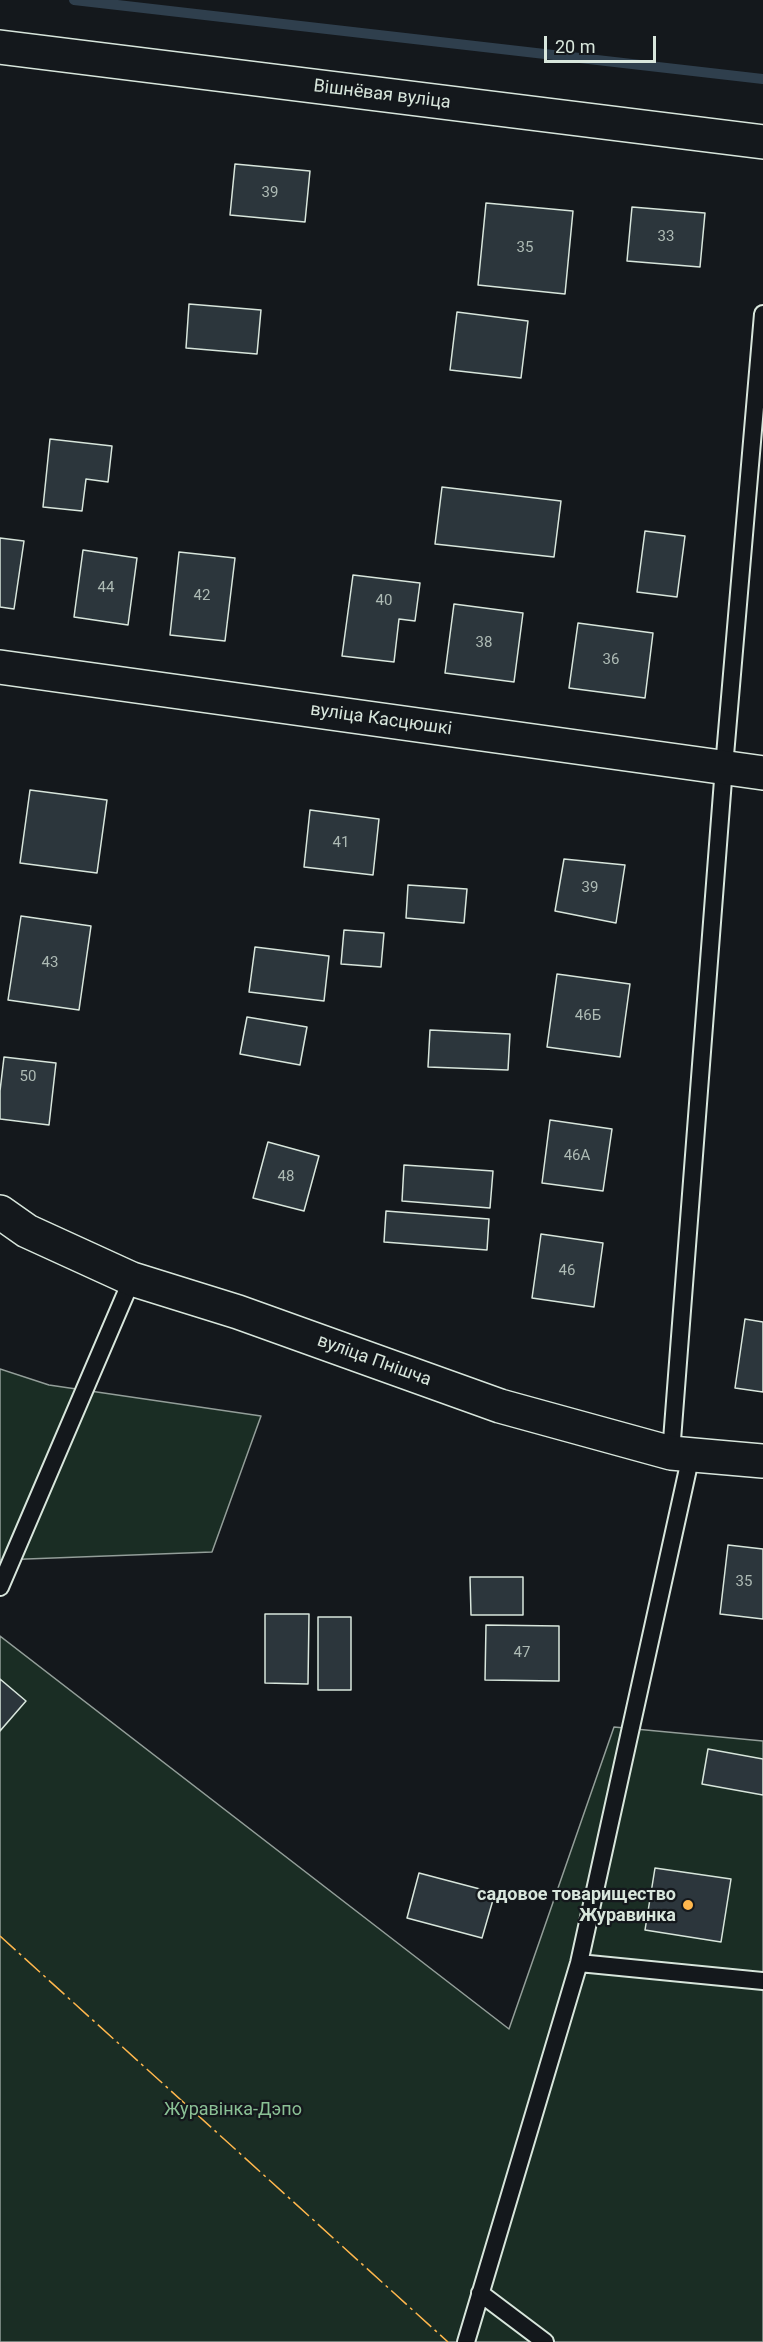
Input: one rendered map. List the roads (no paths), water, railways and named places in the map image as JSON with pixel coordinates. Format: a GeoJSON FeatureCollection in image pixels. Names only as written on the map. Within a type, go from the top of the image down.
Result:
{"type":"FeatureCollection","features":[{"type":"Feature","properties":{"kind":"street","name":"Вішнёвая вуліца"},"geometry":{"type":"LineString","coordinates":[[0,48],[763,142]]}},
{"type":"Feature","properties":{"kind":"street","name":"вуліца Касцюшкі"},"geometry":{"type":"LineString","coordinates":[[0,667],[763,773]]}},
{"type":"Feature","properties":{"kind":"street","name":"вуліца Пнішча"},"geometry":{"type":"LineString","coordinates":[[0,1212],[27,1231],[132,1279],[238,1312],[500,1406],[681,1454],[763,1461]]}},
{"type":"Feature","properties":{"kind":"lane"},"geometry":{"type":"LineString","coordinates":[[466,2342],[579,1963],[681,1454],[723,767],[763,314]]}},
{"type":"Feature","properties":{"kind":"lane"},"geometry":{"type":"LineString","coordinates":[[0,1587],[132,1279]]}},
{"type":"Feature","properties":{"kind":"lane"},"geometry":{"type":"LineString","coordinates":[[579,1963],[763,1981]]}},
{"type":"Feature","properties":{"kind":"lane"},"geometry":{"type":"LineString","coordinates":[[480,2292],[545,2342]]}},
{"type":"Feature","properties":{"kind":"waterway"},"geometry":{"type":"LineString","coordinates":[[74,0],[763,79]]}},
{"type":"Feature","properties":{"kind":"place","name":"садовое товарищество Журавинка"},"geometry":{"type":"Point","coordinates":[688,1905]}},
{"type":"Feature","properties":{"kind":"park label","name":"Журавінка-Дэпо"},"geometry":{"type":"Point","coordinates":[233,2110]}}]}
